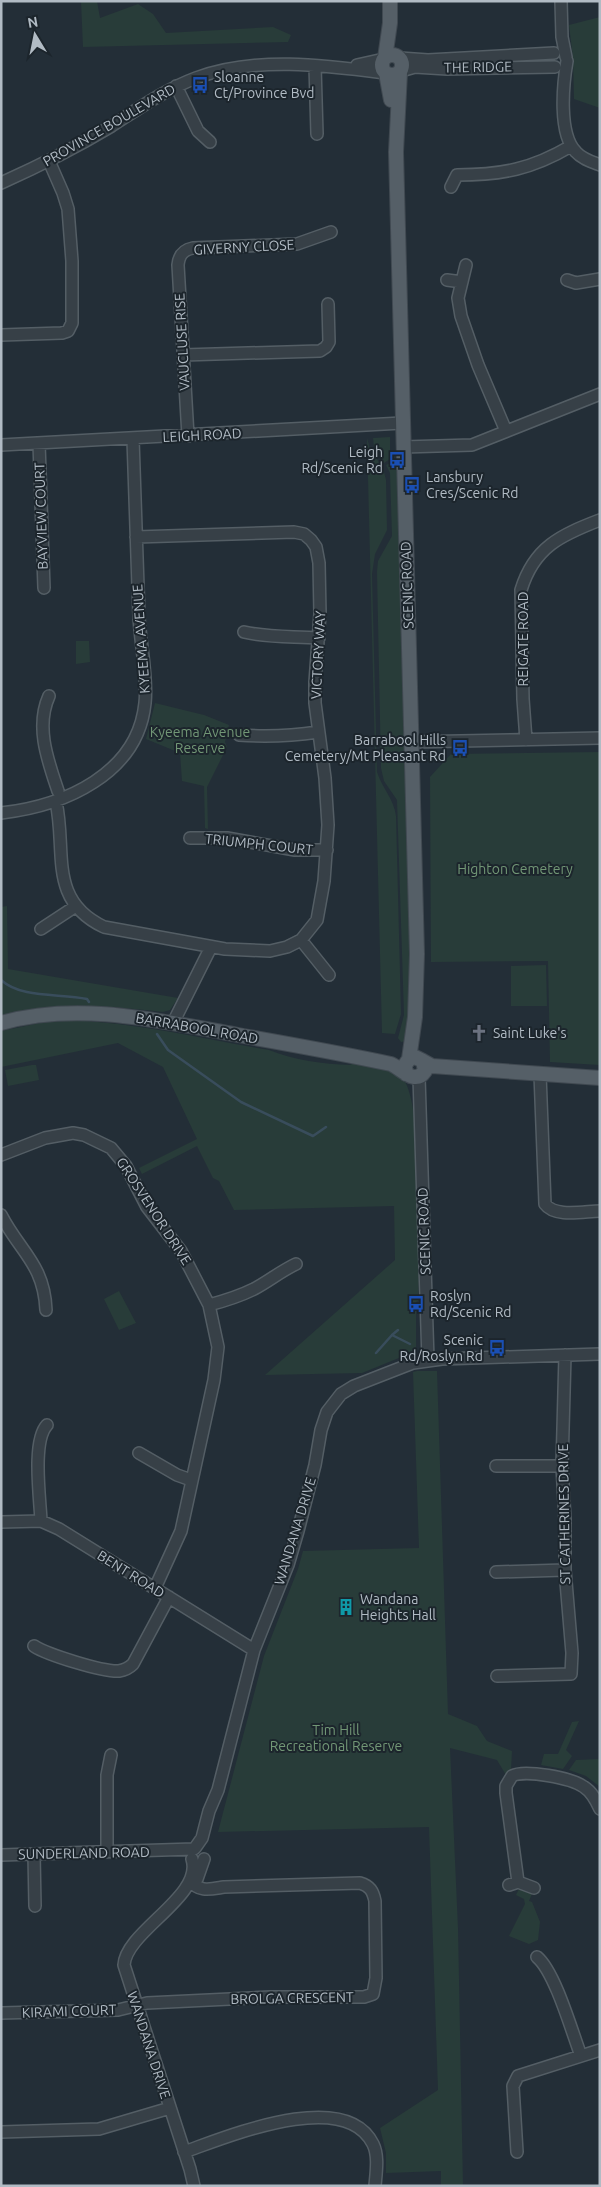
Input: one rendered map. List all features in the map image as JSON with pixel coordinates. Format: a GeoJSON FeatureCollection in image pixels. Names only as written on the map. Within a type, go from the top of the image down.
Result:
{"type":"FeatureCollection","features":[{"type":"Feature","properties":{"kind":"main road","name":"SCENIC ROAD"},"geometry":{"type":"LineString","coordinates":[[390,1],[396,152],[417,954],[415,1068]]}},
{"type":"Feature","properties":{"kind":"main road","name":"BARRABOOL ROAD"},"geometry":{"type":"LineString","coordinates":[[1,1023],[18,1018],[80,1013],[146,1018],[415,1068],[432,1066],[600,1078]]}},
{"type":"Feature","properties":{"kind":"street"},"geometry":{"type":"LineString","coordinates":[[561,1],[562,37],[566,59],[564,82],[566,134],[576,153],[600,165]]}},
{"type":"Feature","properties":{"kind":"street"},"geometry":{"type":"LineString","coordinates":[[562,37],[550,59],[564,82]]}},
{"type":"Feature","properties":{"kind":"street"},"geometry":{"type":"LineString","coordinates":[[555,52],[563,52],[566,59],[562,67],[555,67]]}},
{"type":"Feature","properties":{"kind":"street","name":"THE RIDGE"},"geometry":{"type":"LineString","coordinates":[[392,65],[428,60],[555,52]]}},
{"type":"Feature","properties":{"kind":"street","name":"THE RIDGE"},"geometry":{"type":"LineString","coordinates":[[392,65],[447,69],[555,67]]}},
{"type":"Feature","properties":{"kind":"street","name":"PROVINCE BOULEVARD"},"geometry":{"type":"LineString","coordinates":[[1,183],[49,161],[176,86],[197,78],[240,67],[392,65]]}},
{"type":"Feature","properties":{"kind":"street"},"geometry":{"type":"LineString","coordinates":[[315,66],[317,134]]}},
{"type":"Feature","properties":{"kind":"street"},"geometry":{"type":"LineString","coordinates":[[176,86],[198,131],[210,142]]}},
{"type":"Feature","properties":{"kind":"street"},"geometry":{"type":"LineString","coordinates":[[457,175],[480,175],[519,170],[549,158],[571,146]]}},
{"type":"Feature","properties":{"kind":"street"},"geometry":{"type":"LineString","coordinates":[[1,335],[62,333],[68,331],[74,318],[68,209],[49,161]]}},
{"type":"Feature","properties":{"kind":"street"},"geometry":{"type":"LineString","coordinates":[[451,164],[457,175]]}},
{"type":"Feature","properties":{"kind":"street"},"geometry":{"type":"LineString","coordinates":[[451,187],[457,175]]}},
{"type":"Feature","properties":{"kind":"street","name":"GIVERNY CLOSE"},"geometry":{"type":"LineString","coordinates":[[184,251],[199,247],[297,244],[330,232]]}},
{"type":"Feature","properties":{"kind":"street","name":"VAUCLUSE RISE"},"geometry":{"type":"LineString","coordinates":[[184,251],[180,256],[178,265],[188,436]]}},
{"type":"Feature","properties":{"kind":"street"},"geometry":{"type":"LineString","coordinates":[[466,264],[458,298],[461,316],[478,365],[506,431]]}},
{"type":"Feature","properties":{"kind":"street"},"geometry":{"type":"LineString","coordinates":[[567,280],[576,283],[600,279]]}},
{"type":"Feature","properties":{"kind":"street"},"geometry":{"type":"LineString","coordinates":[[447,280],[462,282]]}},
{"type":"Feature","properties":{"kind":"street"},"geometry":{"type":"LineString","coordinates":[[183,355],[309,353],[320,351],[326,347],[328,342],[328,304]]}},
{"type":"Feature","properties":{"kind":"street"},"geometry":{"type":"LineString","coordinates":[[403,447],[472,445],[600,394]]}},
{"type":"Feature","properties":{"kind":"street","name":"LEIGH ROAD"},"geometry":{"type":"LineString","coordinates":[[1,445],[402,423]]}},
{"type":"Feature","properties":{"kind":"street","name":"KYEEMA AVENUE"},"geometry":{"type":"LineString","coordinates":[[1,813],[18,811],[83,789],[111,768],[129,749],[140,728],[144,712],[146,687],[140,642],[133,438]]}},
{"type":"Feature","properties":{"kind":"street","name":"BAYVIEW COURT"},"geometry":{"type":"LineString","coordinates":[[39,443],[44,588]]}},
{"type":"Feature","properties":{"kind":"street","name":"REIGATE ROAD"},"geometry":{"type":"LineString","coordinates":[[526,740],[523,699],[521,590],[526,574],[545,548],[563,535],[600,520]]}},
{"type":"Feature","properties":{"kind":"street","name":"VICTORY WAY"},"geometry":{"type":"LineString","coordinates":[[49,696],[43,714],[44,742],[57,797],[63,878],[68,894],[76,906],[89,918],[104,927],[212,947],[250,952],[270,951],[287,947],[301,940],[317,920],[327,850],[327,799],[318,732],[315,682],[319,638],[318,554],[311,540],[304,534],[294,532],[136,538]]}},
{"type":"Feature","properties":{"kind":"street"},"geometry":{"type":"LineString","coordinates":[[244,632],[264,637],[319,638]]}},
{"type":"Feature","properties":{"kind":"street"},"geometry":{"type":"LineString","coordinates":[[238,735],[264,737],[291,736],[318,732]]}},
{"type":"Feature","properties":{"kind":"street"},"geometry":{"type":"LineString","coordinates":[[411,742],[600,738]]}},
{"type":"Feature","properties":{"kind":"street","name":"TRIUMPH COURT"},"geometry":{"type":"LineString","coordinates":[[190,838],[227,838],[295,850],[327,850]]}},
{"type":"Feature","properties":{"kind":"street"},"geometry":{"type":"LineString","coordinates":[[41,929],[76,906]]}},
{"type":"Feature","properties":{"kind":"street"},"geometry":{"type":"LineString","coordinates":[[301,940],[329,975]]}},
{"type":"Feature","properties":{"kind":"street"},"geometry":{"type":"LineString","coordinates":[[173,1023],[212,947]]}},
{"type":"Feature","properties":{"kind":"street","name":"SCENIC ROAD"},"geometry":{"type":"LineString","coordinates":[[415,1068],[420,1101],[428,1360]]}},
{"type":"Feature","properties":{"kind":"street"},"geometry":{"type":"LineString","coordinates":[[540,1074],[545,1204],[556,1212],[600,1211]]}},
{"type":"Feature","properties":{"kind":"street","name":"GROSVENOR DRIVE"},"geometry":{"type":"LineString","coordinates":[[1,1155],[44,1138],[73,1133],[84,1134],[110,1148],[126,1166],[147,1207],[181,1251],[209,1305],[218,1347],[208,1412],[191,1480],[181,1531],[155,1588]]}},
{"type":"Feature","properties":{"kind":"street"},"geometry":{"type":"LineString","coordinates":[[1,1215],[41,1277],[45,1292],[46,1310]]}},
{"type":"Feature","properties":{"kind":"street"},"geometry":{"type":"LineString","coordinates":[[209,1305],[233,1298],[255,1288],[278,1272],[296,1264]]}},
{"type":"Feature","properties":{"kind":"street","name":"WANDANA DRIVE"},"geometry":{"type":"LineString","coordinates":[[194,2186],[124,1972],[124,1958],[132,1946],[194,1882],[197,1855],[205,1847],[254,1650],[288,1565],[327,1412],[342,1393],[354,1386],[413,1363],[428,1360],[600,1354]]}},
{"type":"Feature","properties":{"kind":"street","name":"ST CATHERINES DRIVE"},"geometry":{"type":"LineString","coordinates":[[497,1676],[572,1674],[572,1653],[564,1570],[565,1520],[562,1466],[565,1355]]}},
{"type":"Feature","properties":{"kind":"street"},"geometry":{"type":"LineString","coordinates":[[41,1521],[39,1446],[42,1429],[46,1425]]}},
{"type":"Feature","properties":{"kind":"street"},"geometry":{"type":"LineString","coordinates":[[139,1453],[170,1471],[191,1480]]}},
{"type":"Feature","properties":{"kind":"street"},"geometry":{"type":"LineString","coordinates":[[496,1466],[562,1466]]}},
{"type":"Feature","properties":{"kind":"street","name":"BENT ROAD"},"geometry":{"type":"LineString","coordinates":[[1,1522],[41,1521],[68,1534],[254,1650]]}},
{"type":"Feature","properties":{"kind":"street"},"geometry":{"type":"LineString","coordinates":[[496,1572],[564,1570]]}},
{"type":"Feature","properties":{"kind":"street"},"geometry":{"type":"LineString","coordinates":[[34,1646],[43,1652],[62,1658],[114,1670],[128,1668],[133,1664],[169,1597]]}},
{"type":"Feature","properties":{"kind":"street"},"geometry":{"type":"LineString","coordinates":[[107,1852],[106,1775],[111,1754]]}},
{"type":"Feature","properties":{"kind":"street"},"geometry":{"type":"LineString","coordinates":[[534,1888],[514,1883],[506,1793],[506,1786],[512,1776],[524,1773],[578,1783],[595,1797],[600,1809]]}},
{"type":"Feature","properties":{"kind":"street","name":"SUNDERLAND ROAD"},"geometry":{"type":"LineString","coordinates":[[1,1855],[167,1851],[197,1855]]}},
{"type":"Feature","properties":{"kind":"street"},"geometry":{"type":"LineString","coordinates":[[34,1854],[35,1906]]}},
{"type":"Feature","properties":{"kind":"street","name":"BROLGA CRESCENT"},"geometry":{"type":"LineString","coordinates":[[136,2006],[147,2003],[271,1997],[364,1997],[373,1994],[376,1978],[375,1901],[374,1893],[365,1884],[224,1887],[204,1890],[194,1882]]}},
{"type":"Feature","properties":{"kind":"street"},"geometry":{"type":"LineString","coordinates":[[537,1957],[542,1962],[552,1982],[581,2056]]}},
{"type":"Feature","properties":{"kind":"street","name":"KIRAMI COURT"},"geometry":{"type":"LineString","coordinates":[[1,2013],[118,2010],[136,2006]]}},
{"type":"Feature","properties":{"kind":"street"},"geometry":{"type":"LineString","coordinates":[[517,2152],[513,2086],[515,2073],[600,2050]]}},
{"type":"Feature","properties":{"kind":"street"},"geometry":{"type":"LineString","coordinates":[[1,2132],[99,2129],[170,2108]]}},
{"type":"Feature","properties":{"kind":"street"},"geometry":{"type":"LineString","coordinates":[[184,2152],[280,2122],[312,2118],[343,2120],[361,2129],[374,2145],[377,2161],[375,2186]]}},
{"type":"Feature","properties":{"kind":"green space"},"geometry":{"type":"Polygon","coordinates":[[[81,1],[97,1],[100,18],[138,4],[153,14],[166,33],[273,27],[291,35],[288,42],[83,47],[81,1]]]}},
{"type":"Feature","properties":{"kind":"green space"},"geometry":{"type":"Polygon","coordinates":[[[600,17],[600,108],[574,99],[573,58],[569,25],[600,17]]]}},
{"type":"Feature","properties":{"kind":"green space"},"geometry":{"type":"Polygon","coordinates":[[[390,437],[390,459],[384,463],[374,447],[373,438],[390,437]]]}},
{"type":"Feature","properties":{"kind":"green space"},"geometry":{"type":"Polygon","coordinates":[[[367,438],[370,449],[383,468],[386,480],[387,530],[375,554],[372,574],[377,772],[393,804],[396,816],[401,1014],[395,1034],[382,1033],[367,438]]]}},
{"type":"Feature","properties":{"kind":"green space"},"geometry":{"type":"Polygon","coordinates":[[[391,463],[391,468],[398,468],[412,1011],[407,1041],[401,1042],[398,1038],[404,1015],[397,800],[384,781],[381,768],[377,572],[378,561],[392,536],[390,473],[386,465],[391,463]]]}},
{"type":"Feature","properties":{"kind":"green space"},"geometry":{"type":"Polygon","coordinates":[[[76,641],[89,641],[90,662],[76,664],[76,641]]]}},
{"type":"Feature","properties":{"kind":"green space","name":"Kyeema Avenue Reserve"},"geometry":{"type":"Polygon","coordinates":[[[155,703],[204,715],[229,725],[225,742],[227,747],[207,787],[208,829],[205,828],[204,786],[182,781],[180,753],[146,739],[155,703]]]}},
{"type":"Feature","properties":{"kind":"green space","name":"Highton Cemetery"},"geometry":{"type":"Polygon","coordinates":[[[600,752],[600,1065],[550,1062],[548,961],[431,962],[430,777],[451,754],[600,752]]]}},
{"type":"Feature","properties":{"kind":"green space"},"geometry":{"type":"Polygon","coordinates":[[[7,906],[8,969],[178,998],[170,1010],[163,1012],[102,1006],[62,1006],[21,1011],[1,1016],[1,907],[7,906]]]}},
{"type":"Feature","properties":{"kind":"green space"},"geometry":{"type":"Polygon","coordinates":[[[546,965],[547,1006],[511,1006],[511,966],[546,965]]]}},
{"type":"Feature","properties":{"kind":"green space"},"geometry":{"type":"Polygon","coordinates":[[[55,1020],[109,1023],[162,1030],[269,1050],[309,1061],[373,1066],[393,1071],[403,1079],[410,1094],[418,1150],[420,1221],[418,1301],[416,1302],[416,1351],[362,1373],[265,1375],[395,1260],[394,1206],[234,1210],[219,1181],[213,1178],[197,1146],[142,1174],[139,1168],[197,1139],[163,1067],[118,1043],[1,1067],[1,1031],[55,1020]]]}},
{"type":"Feature","properties":{"kind":"green space"},"geometry":{"type":"Polygon","coordinates":[[[36,1065],[39,1080],[8,1086],[5,1070],[36,1065]]]}},
{"type":"Feature","properties":{"kind":"green space"},"geometry":{"type":"Polygon","coordinates":[[[119,1291],[136,1323],[119,1330],[104,1299],[119,1291]]]}},
{"type":"Feature","properties":{"kind":"green space","name":"Tim Hill Recreational Reserve"},"geometry":{"type":"Polygon","coordinates":[[[437,1371],[448,1714],[477,1726],[487,1741],[512,1751],[511,1770],[506,1775],[497,1760],[450,1748],[458,1928],[463,2186],[441,2186],[441,2171],[386,2173],[386,2153],[380,2128],[438,2090],[429,1827],[218,1832],[264,1656],[298,1569],[303,1551],[419,1548],[413,1372],[437,1371]]]}},
{"type":"Feature","properties":{"kind":"green space"},"geometry":{"type":"Polygon","coordinates":[[[579,1721],[566,1750],[572,1756],[563,1769],[541,1765],[544,1754],[558,1754],[572,1722],[579,1721]]]}},
{"type":"Feature","properties":{"kind":"green space"},"geometry":{"type":"Polygon","coordinates":[[[600,1759],[600,1787],[586,1776],[569,1770],[576,1760],[600,1759]]]}},
{"type":"Feature","properties":{"kind":"green space"},"geometry":{"type":"Polygon","coordinates":[[[520,1887],[533,1891],[529,1901],[532,1902],[540,1922],[538,1940],[529,1944],[509,1936],[525,1904],[524,1899],[516,1895],[520,1887]]]}},
{"type":"Feature","properties":{"kind":"waterway"},"geometry":{"type":"LineString","coordinates":[[1,980],[10,986],[30,993],[76,997],[87,999],[89,1002]]}},
{"type":"Feature","properties":{"kind":"waterway"},"geometry":{"type":"LineString","coordinates":[[157,1034],[168,1050],[241,1102],[313,1136],[326,1127]]}},
{"type":"Feature","properties":{"kind":"waterway"},"geometry":{"type":"LineString","coordinates":[[392,1335],[398,1330]]}},
{"type":"Feature","properties":{"kind":"waterway"},"geometry":{"type":"LineString","coordinates":[[376,1353],[392,1335],[410,1344]]}},
{"type":"Feature","properties":{"kind":"place","name":"Sloanne Ct/Province Bvd"},"geometry":{"type":"Point","coordinates":[200,85]}},
{"type":"Feature","properties":{"kind":"place","name":"Leigh Rd/Scenic Rd"},"geometry":{"type":"Point","coordinates":[397,460]}},
{"type":"Feature","properties":{"kind":"place","name":"Lansbury Cres/Scenic Rd"},"geometry":{"type":"Point","coordinates":[412,485]}},
{"type":"Feature","properties":{"kind":"place","name":"Barrabool Hills Cemetery/Mt Pleasant Rd"},"geometry":{"type":"Point","coordinates":[460,748]}},
{"type":"Feature","properties":{"kind":"place","name":"Saint Luke's"},"geometry":{"type":"Point","coordinates":[479,1033]}},
{"type":"Feature","properties":{"kind":"place","name":"Roslyn Rd/Scenic Rd"},"geometry":{"type":"Point","coordinates":[416,1304]}},
{"type":"Feature","properties":{"kind":"place","name":"Scenic Rd/Roslyn Rd"},"geometry":{"type":"Point","coordinates":[497,1348]}},
{"type":"Feature","properties":{"kind":"place","name":"Wandana Heights Hall"},"geometry":{"type":"Point","coordinates":[346,1607]}}]}
